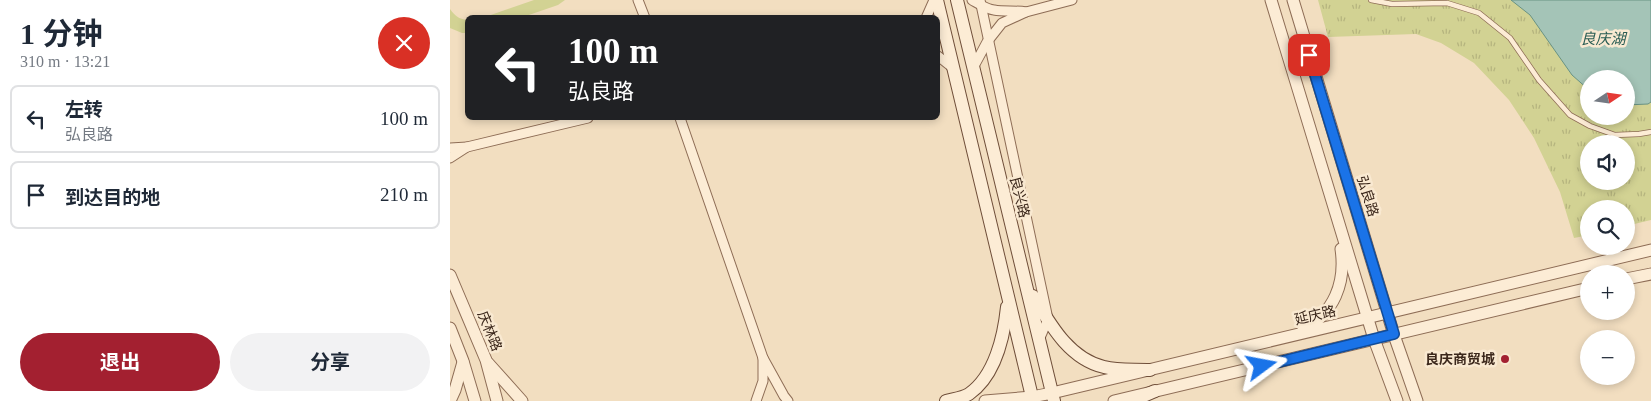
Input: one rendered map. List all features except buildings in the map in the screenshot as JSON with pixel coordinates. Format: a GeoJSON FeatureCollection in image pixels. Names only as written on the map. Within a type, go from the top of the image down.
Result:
{"type":"FeatureCollection","features":[{"type":"Feature","properties":{"kind":"main road"},"geometry":{"type":"LineString","coordinates":[[936,0],[940,15]]}},
{"type":"Feature","properties":{"kind":"main road","name":"良兴路"},"geometry":{"type":"LineString","coordinates":[[957,0],[1053,397]]}},
{"type":"Feature","properties":{"kind":"main road"},"geometry":{"type":"LineString","coordinates":[[940,15],[1033,399]]}},
{"type":"Feature","properties":{"kind":"main road"},"geometry":{"type":"LineString","coordinates":[[1026,285],[1060,337],[1075,353],[1089,362],[1104,368],[1150,370]]}},
{"type":"Feature","properties":{"kind":"main road"},"geometry":{"type":"LineString","coordinates":[[946,401],[968,395],[986,377],[994,360],[1005,326],[1008,297]]}},
{"type":"Feature","properties":{"kind":"main road"},"geometry":{"type":"LineString","coordinates":[[1132,401],[1156,391]]}},
{"type":"Feature","properties":{"kind":"street"},"geometry":{"type":"LineString","coordinates":[[638,0],[644,15]]}},
{"type":"Feature","properties":{"kind":"street"},"geometry":{"type":"LineString","coordinates":[[928,15],[936,0]]}},
{"type":"Feature","properties":{"kind":"street"},"geometry":{"type":"LineString","coordinates":[[972,0],[996,10],[1026,12]]}},
{"type":"Feature","properties":{"kind":"street"},"geometry":{"type":"LineString","coordinates":[[973,68],[989,40],[1002,23],[1026,12],[1072,0]]}},
{"type":"Feature","properties":{"kind":"street"},"geometry":{"type":"LineString","coordinates":[[1271,0],[1367,318],[1397,401]]}},
{"type":"Feature","properties":{"kind":"street","name":"弘良路"},"geometry":{"type":"LineString","coordinates":[[1292,0],[1394,334],[1417,401]]}},
{"type":"Feature","properties":{"kind":"street"},"geometry":{"type":"LineString","coordinates":[[981,3],[1048,320],[1039,340]]}},
{"type":"Feature","properties":{"kind":"street"},"geometry":{"type":"LineString","coordinates":[[940,58],[954,69]]}},
{"type":"Feature","properties":{"kind":"street"},"geometry":{"type":"LineString","coordinates":[[450,148],[467,147],[580,120]]}},
{"type":"Feature","properties":{"kind":"street"},"geometry":{"type":"LineString","coordinates":[[681,120],[763,358],[788,401]]}},
{"type":"Feature","properties":{"kind":"street"},"geometry":{"type":"LineString","coordinates":[[450,158],[467,147]]}},
{"type":"Feature","properties":{"kind":"street"},"geometry":{"type":"LineString","coordinates":[[1294,336],[1311,326],[1323,315],[1339,289],[1343,261],[1335,213]]}},
{"type":"Feature","properties":{"kind":"street","name":"延庆路"},"geometry":{"type":"LineString","coordinates":[[986,401],[1053,397],[1150,370],[1651,250]]}},
{"type":"Feature","properties":{"kind":"street"},"geometry":{"type":"LineString","coordinates":[[1635,277],[1651,274]]}},
{"type":"Feature","properties":{"kind":"street","name":"庆林路"},"geometry":{"type":"LineString","coordinates":[[450,275],[486,360],[497,401]]}},
{"type":"Feature","properties":{"kind":"street"},"geometry":{"type":"LineString","coordinates":[[1114,401],[1580,290]]}},
{"type":"Feature","properties":{"kind":"street"},"geometry":{"type":"LineString","coordinates":[[450,328],[463,360],[475,401]]}},
{"type":"Feature","properties":{"kind":"street"},"geometry":{"type":"LineString","coordinates":[[756,401],[763,381],[763,358]]}},
{"type":"Feature","properties":{"kind":"street"},"geometry":{"type":"LineString","coordinates":[[450,401],[463,360]]}},
{"type":"Feature","properties":{"kind":"street"},"geometry":{"type":"LineString","coordinates":[[486,360],[522,401]]}},
{"type":"Feature","properties":{"kind":"lane"},"geometry":{"type":"LineString","coordinates":[[1371,0],[1392,4],[1447,3],[1479,13],[1510,38],[1539,80],[1570,115],[1590,126],[1615,135],[1651,132]]}},
{"type":"Feature","properties":{"kind":"green space"},"geometry":{"type":"Polygon","coordinates":[[[534,0],[565,0],[558,5],[529,15],[491,15],[534,0]]]}},
{"type":"Feature","properties":{"kind":"green space"},"geometry":{"type":"Polygon","coordinates":[[[1318,0],[1651,0],[1651,220],[1635,224],[1635,200],[1580,200],[1580,237],[1574,238],[1560,192],[1534,138],[1509,100],[1474,63],[1441,43],[1416,34],[1328,37],[1318,0]]]}},
{"type":"Feature","properties":{"kind":"green space"},"geometry":{"type":"Polygon","coordinates":[[[450,9],[457,17],[465,20],[465,33],[450,28],[450,9]]]}},
{"type":"Feature","properties":{"kind":"water","name":"良庆湖"},"geometry":{"type":"Polygon","coordinates":[[[1511,0],[1651,0],[1651,102],[1635,105],[1635,70],[1580,70],[1580,82],[1572,75],[1530,15],[1511,0]]]}},
{"type":"Feature","properties":{"kind":"place","name":"良庆商贸城"},"geometry":{"type":"Point","coordinates":[1505,359]}},
{"type":"Feature","properties":{"kind":"route"},"geometry":{"type":"LineString","coordinates":[[1262,366],[1394,334],[1309,55]]}}]}
